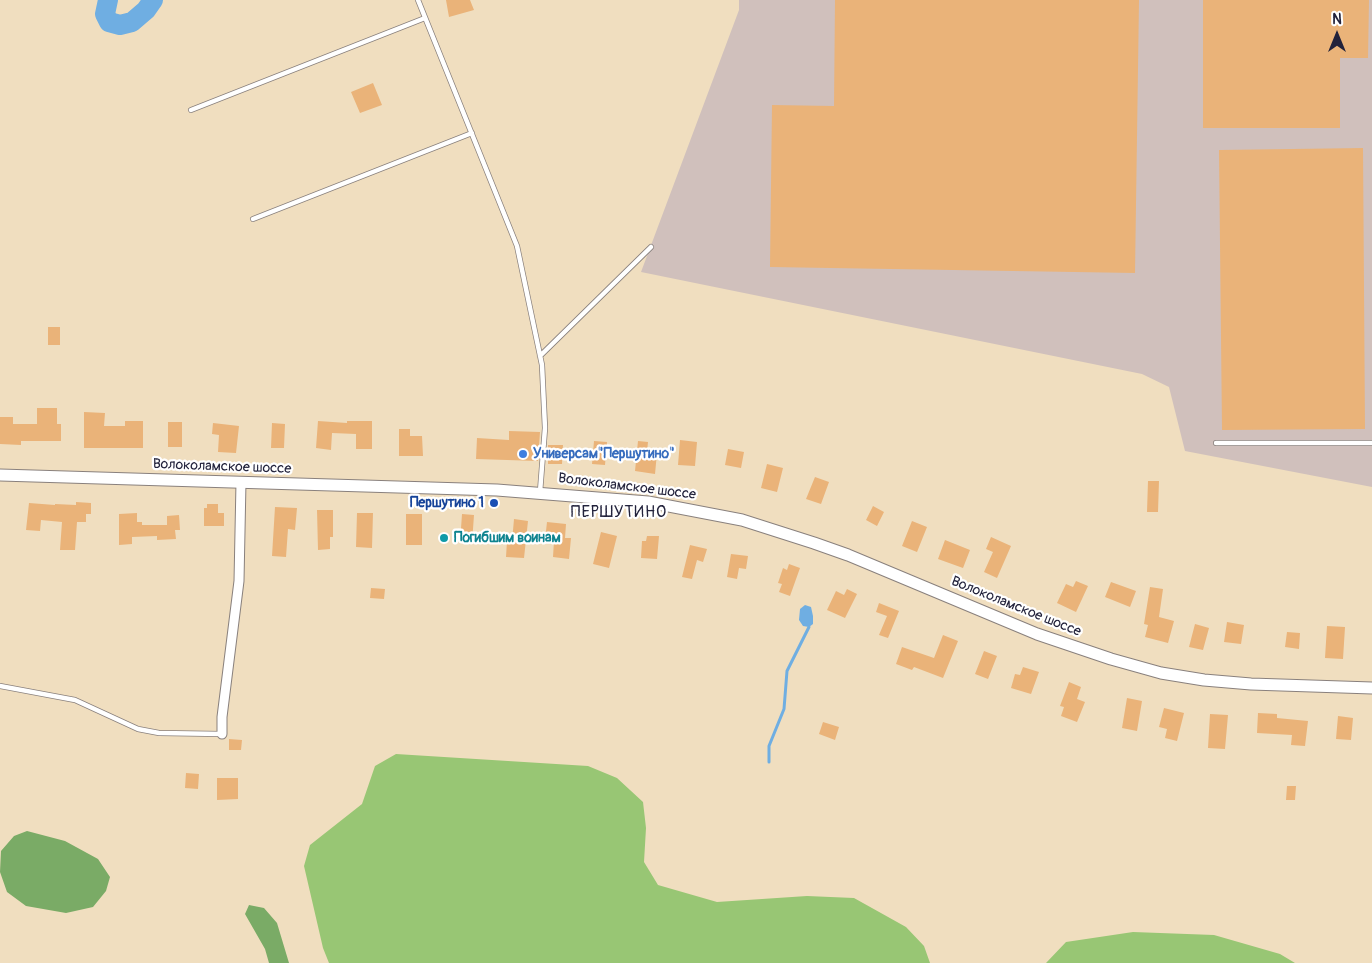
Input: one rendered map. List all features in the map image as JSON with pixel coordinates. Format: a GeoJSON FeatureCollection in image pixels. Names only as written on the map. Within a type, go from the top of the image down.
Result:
{"type":"FeatureCollection","features":[{"type":"Feature","properties":{"kind":"street","name":"Волоколамское шоссе"},"geometry":{"type":"LineString","coordinates":[[0,475],[540,492],[648,502],[742,520],[848,555],[1037,634],[1111,659],[1161,673],[1204,680],[1251,684],[1372,688]]}},
{"type":"Feature","properties":{"kind":"street"},"geometry":{"type":"LineString","coordinates":[[222,734],[222,717],[239,581],[241,482]]}},
{"type":"Feature","properties":{"kind":"lane"},"geometry":{"type":"LineString","coordinates":[[418,0],[517,246],[540,356],[545,428],[540,492]]}},
{"type":"Feature","properties":{"kind":"lane"},"geometry":{"type":"LineString","coordinates":[[191,110],[425,18]]}},
{"type":"Feature","properties":{"kind":"lane"},"geometry":{"type":"LineString","coordinates":[[253,219],[472,133]]}},
{"type":"Feature","properties":{"kind":"lane"},"geometry":{"type":"LineString","coordinates":[[540,356],[650,247]]}},
{"type":"Feature","properties":{"kind":"lane"},"geometry":{"type":"LineString","coordinates":[[1216,443],[1372,443]]}},
{"type":"Feature","properties":{"kind":"lane"},"geometry":{"type":"LineString","coordinates":[[0,686],[75,700],[138,729],[160,732],[222,734]]}},
{"type":"Feature","properties":{"kind":"shaded area"},"geometry":{"type":"Polygon","coordinates":[[[739,0],[1372,0],[1372,487],[1185,451],[1169,387],[1142,374],[641,272],[739,10],[739,0]]]}},
{"type":"Feature","properties":{"kind":"green space"},"geometry":{"type":"Polygon","coordinates":[[[396,754],[588,766],[617,778],[643,802],[646,828],[644,862],[658,885],[717,902],[807,896],[854,898],[906,927],[924,946],[930,963],[329,963],[323,948],[304,866],[310,845],[362,804],[375,766],[396,754]]]}},
{"type":"Feature","properties":{"kind":"green space"},"geometry":{"type":"Polygon","coordinates":[[[27,831],[65,841],[98,859],[110,877],[106,891],[93,907],[66,913],[26,906],[7,892],[0,872],[1,851],[14,836],[27,831]]]}},
{"type":"Feature","properties":{"kind":"green space"},"geometry":{"type":"Polygon","coordinates":[[[249,905],[264,908],[277,923],[289,963],[269,963],[265,949],[245,914],[249,905]]]}},
{"type":"Feature","properties":{"kind":"green space"},"geometry":{"type":"Polygon","coordinates":[[[1133,932],[1214,935],[1280,954],[1295,963],[1046,963],[1066,942],[1133,932]]]}},
{"type":"Feature","properties":{"kind":"water"},"geometry":{"type":"Polygon","coordinates":[[[805,605],[811,607],[813,616],[813,624],[809,627],[803,626],[799,620],[800,609],[805,605]]]}},
{"type":"Feature","properties":{"kind":"building"},"geometry":{"type":"Polygon","coordinates":[[[446,0],[470,0],[474,10],[449,17],[446,0]]]}},
{"type":"Feature","properties":{"kind":"building"},"geometry":{"type":"Polygon","coordinates":[[[835,0],[1139,0],[1135,273],[770,267],[772,105],[834,106],[835,0]]]}},
{"type":"Feature","properties":{"kind":"building"},"geometry":{"type":"Polygon","coordinates":[[[1203,0],[1369,0],[1368,58],[1340,58],[1340,128],[1203,128],[1203,0]]]}},
{"type":"Feature","properties":{"kind":"building"},"geometry":{"type":"Polygon","coordinates":[[[373,83],[382,105],[360,113],[351,92],[373,83]]]}},
{"type":"Feature","properties":{"kind":"building"},"geometry":{"type":"Polygon","coordinates":[[[1363,148],[1365,429],[1222,430],[1219,150],[1363,148]]]}},
{"type":"Feature","properties":{"kind":"building"},"geometry":{"type":"Polygon","coordinates":[[[48,327],[60,327],[60,345],[48,345],[48,327]]]}},
{"type":"Feature","properties":{"kind":"building"},"geometry":{"type":"Polygon","coordinates":[[[37,408],[57,408],[57,424],[61,424],[61,441],[21,441],[21,445],[0,444],[0,417],[13,417],[13,424],[37,424],[37,408]]]}},
{"type":"Feature","properties":{"kind":"building"},"geometry":{"type":"Polygon","coordinates":[[[84,412],[105,413],[104,426],[125,426],[125,421],[143,421],[143,448],[84,448],[84,412]]]}},
{"type":"Feature","properties":{"kind":"building"},"geometry":{"type":"Polygon","coordinates":[[[318,421],[347,423],[347,421],[372,421],[372,449],[356,449],[356,434],[332,433],[331,450],[316,448],[318,421]]]}},
{"type":"Feature","properties":{"kind":"building"},"geometry":{"type":"Polygon","coordinates":[[[168,422],[182,422],[182,447],[168,447],[168,422]]]}},
{"type":"Feature","properties":{"kind":"building"},"geometry":{"type":"Polygon","coordinates":[[[213,423],[239,426],[236,453],[218,452],[219,435],[212,434],[213,423]]]}},
{"type":"Feature","properties":{"kind":"building"},"geometry":{"type":"Polygon","coordinates":[[[272,423],[285,424],[284,448],[271,448],[272,423]]]}},
{"type":"Feature","properties":{"kind":"building"},"geometry":{"type":"Polygon","coordinates":[[[399,429],[410,429],[410,436],[422,436],[423,456],[399,456],[399,429]]]}},
{"type":"Feature","properties":{"kind":"building"},"geometry":{"type":"Polygon","coordinates":[[[509,431],[540,432],[538,461],[476,459],[477,438],[509,440],[509,431]]]}},
{"type":"Feature","properties":{"kind":"building"},"geometry":{"type":"Polygon","coordinates":[[[680,440],[697,442],[695,466],[678,465],[680,440]]]}},
{"type":"Feature","properties":{"kind":"building"},"geometry":{"type":"Polygon","coordinates":[[[594,441],[607,442],[605,465],[592,464],[594,441]]]}},
{"type":"Feature","properties":{"kind":"building"},"geometry":{"type":"Polygon","coordinates":[[[638,441],[648,442],[647,452],[657,453],[655,474],[635,471],[638,441]]]}},
{"type":"Feature","properties":{"kind":"building"},"geometry":{"type":"Polygon","coordinates":[[[548,445],[563,445],[562,464],[548,464],[548,445]]]}},
{"type":"Feature","properties":{"kind":"building"},"geometry":{"type":"Polygon","coordinates":[[[728,449],[744,452],[741,468],[725,465],[728,449]]]}},
{"type":"Feature","properties":{"kind":"building"},"geometry":{"type":"Polygon","coordinates":[[[767,464],[783,468],[777,492],[761,488],[767,464]]]}},
{"type":"Feature","properties":{"kind":"building"},"geometry":{"type":"Polygon","coordinates":[[[815,477],[829,482],[821,504],[806,499],[815,477]]]}},
{"type":"Feature","properties":{"kind":"building"},"geometry":{"type":"Polygon","coordinates":[[[1148,481],[1159,481],[1158,512],[1147,512],[1148,481]]]}},
{"type":"Feature","properties":{"kind":"building"},"geometry":{"type":"Polygon","coordinates":[[[76,502],[91,503],[91,514],[86,514],[86,522],[77,522],[75,550],[60,550],[62,522],[41,520],[40,531],[26,530],[29,503],[76,505],[76,502]]]}},
{"type":"Feature","properties":{"kind":"building"},"geometry":{"type":"Polygon","coordinates":[[[207,504],[218,504],[218,513],[224,513],[224,526],[204,526],[204,508],[207,508],[207,504]]]}},
{"type":"Feature","properties":{"kind":"building"},"geometry":{"type":"Polygon","coordinates":[[[873,506],[884,512],[877,526],[866,520],[873,506]]]}},
{"type":"Feature","properties":{"kind":"building"},"geometry":{"type":"Polygon","coordinates":[[[275,507],[297,508],[295,530],[288,529],[286,557],[272,556],[275,507]]]}},
{"type":"Feature","properties":{"kind":"building"},"geometry":{"type":"Polygon","coordinates":[[[317,510],[333,510],[333,537],[330,537],[330,549],[318,550],[317,510]]]}},
{"type":"Feature","properties":{"kind":"building"},"geometry":{"type":"Polygon","coordinates":[[[137,513],[137,522],[142,522],[142,525],[167,525],[167,516],[179,515],[180,530],[175,530],[176,539],[157,540],[157,536],[132,537],[132,544],[119,545],[119,514],[137,513]]]}},
{"type":"Feature","properties":{"kind":"building"},"geometry":{"type":"Polygon","coordinates":[[[357,513],[373,513],[372,548],[356,547],[357,513]]]}},
{"type":"Feature","properties":{"kind":"building"},"geometry":{"type":"Polygon","coordinates":[[[406,514],[422,514],[422,545],[406,545],[406,514]]]}},
{"type":"Feature","properties":{"kind":"building"},"geometry":{"type":"Polygon","coordinates":[[[462,514],[474,515],[472,543],[460,543],[462,514]]]}},
{"type":"Feature","properties":{"kind":"building"},"geometry":{"type":"Polygon","coordinates":[[[514,519],[528,521],[524,558],[506,557],[507,541],[512,542],[514,519]]]}},
{"type":"Feature","properties":{"kind":"building"},"geometry":{"type":"Polygon","coordinates":[[[912,521],[927,527],[917,552],[902,546],[912,521]]]}},
{"type":"Feature","properties":{"kind":"building"},"geometry":{"type":"Polygon","coordinates":[[[547,522],[566,524],[565,538],[571,538],[569,559],[553,557],[554,541],[545,540],[547,522]]]}},
{"type":"Feature","properties":{"kind":"building"},"geometry":{"type":"Polygon","coordinates":[[[601,532],[617,536],[609,568],[593,564],[601,532]]]}},
{"type":"Feature","properties":{"kind":"building"},"geometry":{"type":"Polygon","coordinates":[[[647,536],[659,536],[657,559],[641,558],[642,541],[646,541],[647,536]]]}},
{"type":"Feature","properties":{"kind":"building"},"geometry":{"type":"Polygon","coordinates":[[[991,537],[1011,546],[997,578],[984,572],[993,552],[986,549],[991,537]]]}},
{"type":"Feature","properties":{"kind":"building"},"geometry":{"type":"Polygon","coordinates":[[[945,540],[970,550],[963,568],[938,559],[945,540]]]}},
{"type":"Feature","properties":{"kind":"building"},"geometry":{"type":"Polygon","coordinates":[[[690,545],[707,549],[703,562],[697,560],[692,579],[682,577],[690,545]]]}},
{"type":"Feature","properties":{"kind":"building"},"geometry":{"type":"Polygon","coordinates":[[[731,554],[748,556],[746,569],[739,568],[737,579],[727,577],[731,554]]]}},
{"type":"Feature","properties":{"kind":"building"},"geometry":{"type":"Polygon","coordinates":[[[789,564],[800,568],[790,596],[779,592],[782,584],[778,583],[783,568],[787,570],[789,564]]]}},
{"type":"Feature","properties":{"kind":"building"},"geometry":{"type":"Polygon","coordinates":[[[1076,581],[1088,586],[1076,612],[1057,603],[1066,584],[1073,587],[1076,581]]]}},
{"type":"Feature","properties":{"kind":"building"},"geometry":{"type":"Polygon","coordinates":[[[1111,582],[1136,591],[1130,607],[1105,597],[1111,582]]]}},
{"type":"Feature","properties":{"kind":"building"},"geometry":{"type":"Polygon","coordinates":[[[1150,587],[1163,589],[1159,617],[1174,621],[1168,643],[1145,637],[1148,625],[1144,624],[1150,587]]]}},
{"type":"Feature","properties":{"kind":"building"},"geometry":{"type":"Polygon","coordinates":[[[371,588],[385,589],[384,599],[370,598],[371,588]]]}},
{"type":"Feature","properties":{"kind":"building"},"geometry":{"type":"Polygon","coordinates":[[[847,589],[857,594],[845,618],[827,610],[836,591],[844,595],[847,589]]]}},
{"type":"Feature","properties":{"kind":"building"},"geometry":{"type":"Polygon","coordinates":[[[879,603],[899,611],[888,638],[879,635],[887,616],[876,612],[879,603]]]}},
{"type":"Feature","properties":{"kind":"building"},"geometry":{"type":"Polygon","coordinates":[[[1227,622],[1244,625],[1241,644],[1224,642],[1227,622]]]}},
{"type":"Feature","properties":{"kind":"building"},"geometry":{"type":"Polygon","coordinates":[[[1195,624],[1209,628],[1203,650],[1189,647],[1195,624]]]}},
{"type":"Feature","properties":{"kind":"building"},"geometry":{"type":"Polygon","coordinates":[[[1327,626],[1345,627],[1343,659],[1325,658],[1327,626]]]}},
{"type":"Feature","properties":{"kind":"building"},"geometry":{"type":"Polygon","coordinates":[[[1287,632],[1300,633],[1299,649],[1285,647],[1287,632]]]}},
{"type":"Feature","properties":{"kind":"building"},"geometry":{"type":"Polygon","coordinates":[[[943,635],[958,641],[943,678],[914,667],[912,670],[896,664],[902,647],[934,658],[943,635]]]}},
{"type":"Feature","properties":{"kind":"building"},"geometry":{"type":"Polygon","coordinates":[[[984,651],[997,656],[988,679],[975,674],[984,651]]]}},
{"type":"Feature","properties":{"kind":"building"},"geometry":{"type":"Polygon","coordinates":[[[1023,667],[1039,672],[1031,694],[1011,688],[1015,674],[1020,675],[1023,667]]]}},
{"type":"Feature","properties":{"kind":"building"},"geometry":{"type":"Polygon","coordinates":[[[1069,682],[1081,687],[1077,699],[1085,702],[1077,722],[1061,716],[1064,707],[1060,706],[1069,682]]]}},
{"type":"Feature","properties":{"kind":"building"},"geometry":{"type":"Polygon","coordinates":[[[1127,698],[1142,701],[1137,731],[1122,728],[1127,698]]]}},
{"type":"Feature","properties":{"kind":"building"},"geometry":{"type":"Polygon","coordinates":[[[1164,708],[1184,713],[1177,741],[1165,738],[1167,729],[1159,727],[1164,708]]]}},
{"type":"Feature","properties":{"kind":"building"},"geometry":{"type":"Polygon","coordinates":[[[1258,713],[1277,714],[1277,718],[1308,721],[1305,746],[1291,745],[1292,735],[1257,733],[1258,713]]]}},
{"type":"Feature","properties":{"kind":"building"},"geometry":{"type":"Polygon","coordinates":[[[1210,714],[1228,715],[1225,749],[1208,748],[1210,714]]]}},
{"type":"Feature","properties":{"kind":"building"},"geometry":{"type":"Polygon","coordinates":[[[1338,716],[1353,718],[1351,740],[1336,739],[1338,716]]]}},
{"type":"Feature","properties":{"kind":"building"},"geometry":{"type":"Polygon","coordinates":[[[823,722],[839,727],[835,740],[819,734],[823,722]]]}},
{"type":"Feature","properties":{"kind":"building"},"geometry":{"type":"Polygon","coordinates":[[[229,739],[242,740],[241,750],[229,750],[229,739]]]}},
{"type":"Feature","properties":{"kind":"building"},"geometry":{"type":"Polygon","coordinates":[[[186,773],[199,774],[198,789],[185,788],[186,773]]]}},
{"type":"Feature","properties":{"kind":"building"},"geometry":{"type":"Polygon","coordinates":[[[217,778],[238,778],[238,799],[217,800],[217,778]]]}},
{"type":"Feature","properties":{"kind":"building"},"geometry":{"type":"Polygon","coordinates":[[[1287,786],[1296,786],[1295,800],[1286,800],[1287,786]]]}},
{"type":"Feature","properties":{"kind":"waterway"},"geometry":{"type":"LineString","coordinates":[[108,0],[105,14],[109,22],[120,25],[132,22],[146,10],[153,0]]}},
{"type":"Feature","properties":{"kind":"waterway"},"geometry":{"type":"LineString","coordinates":[[769,762],[769,746],[784,709],[787,671],[809,627]]}},
{"type":"Feature","properties":{"kind":"place","name":"Универсам\"Першутино\""},"geometry":{"type":"Point","coordinates":[523,454]}},
{"type":"Feature","properties":{"kind":"place","name":"Першутино 1"},"geometry":{"type":"Point","coordinates":[494,503]}},
{"type":"Feature","properties":{"kind":"place","name":"Погибшим воинам"},"geometry":{"type":"Point","coordinates":[444,538]}},
{"type":"Feature","properties":{"kind":"district","name":"ПЕРШУТИНО"},"geometry":{"type":"Point","coordinates":[619,513]}}]}
